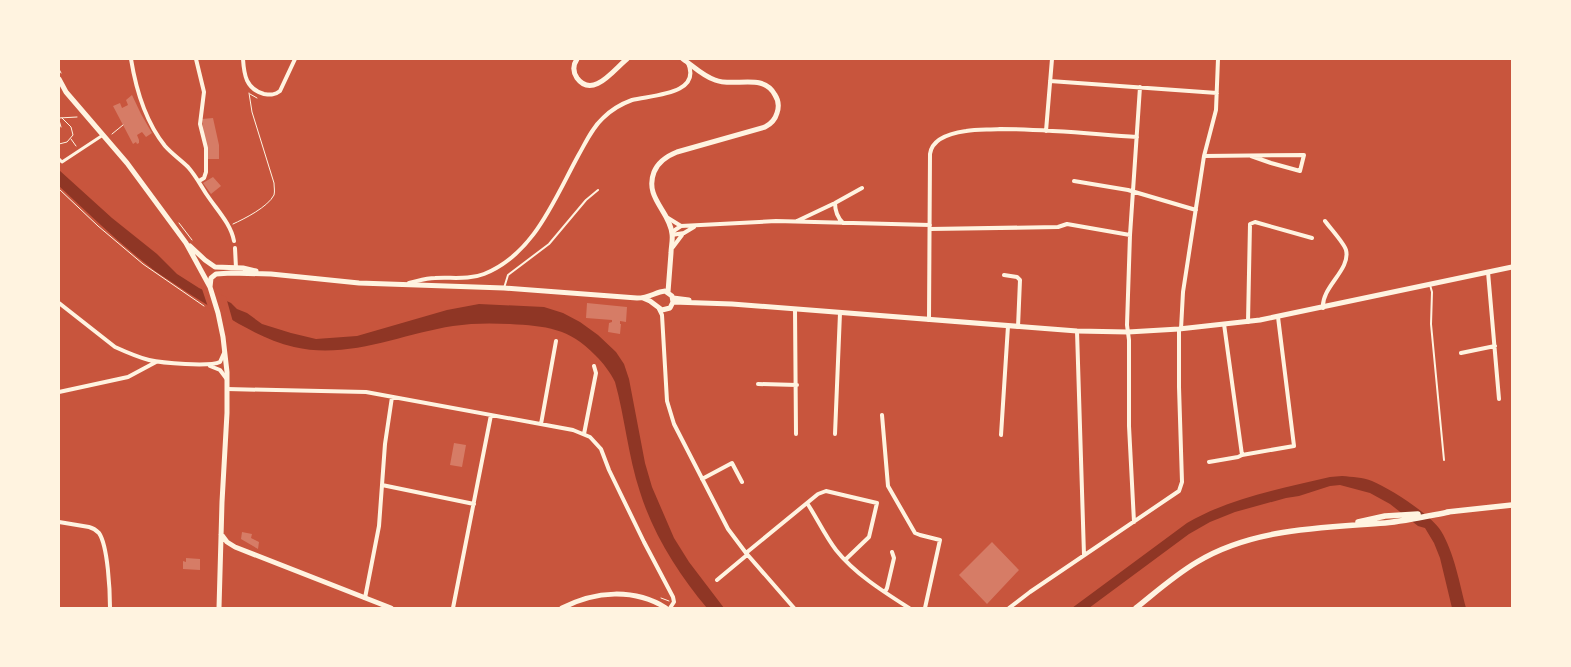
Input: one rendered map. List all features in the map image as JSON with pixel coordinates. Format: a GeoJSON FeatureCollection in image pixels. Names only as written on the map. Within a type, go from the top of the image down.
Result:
{"type":"FeatureCollection","features":[{"type":"Feature","properties":{"kind":"main road"},"geometry":{"type":"LineString","coordinates":[[1338,526],[1384,516],[1431,514],[1512,504]]}},
{"type":"Feature","properties":{"kind":"main road"},"geometry":{"type":"LineString","coordinates":[[1137,608],[1197,562],[1231,546],[1266,536],[1338,526],[1392,522],[1431,514]]}},
{"type":"Feature","properties":{"kind":"street"},"geometry":{"type":"LineString","coordinates":[[131,59],[136,89],[150,123],[166,148],[187,166],[199,181],[229,226],[234,241]]}},
{"type":"Feature","properties":{"kind":"street"},"geometry":{"type":"LineString","coordinates":[[196,59],[204,92],[200,124],[206,148],[206,174],[199,181]]}},
{"type":"Feature","properties":{"kind":"street"},"geometry":{"type":"LineString","coordinates":[[243,59],[244,76],[249,85],[257,91],[270,95],[277,94],[282,88],[295,59]]}},
{"type":"Feature","properties":{"kind":"street"},"geometry":{"type":"LineString","coordinates":[[576,59],[574,68],[576,76],[580,81],[589,85],[598,84],[603,81],[626,59]]}},
{"type":"Feature","properties":{"kind":"street"},"geometry":{"type":"LineString","coordinates":[[683,59],[709,78],[718,82],[764,84],[774,93],[778,108],[774,120],[765,127],[677,152],[662,161],[653,174],[653,197],[666,217],[672,233],[667,292],[673,300],[1018,327],[1128,332],[1180,329],[1278,317],[1512,267]]}},
{"type":"Feature","properties":{"kind":"street"},"geometry":{"type":"LineString","coordinates":[[1046,131],[1052,59]]}},
{"type":"Feature","properties":{"kind":"street"},"geometry":{"type":"LineString","coordinates":[[1009,608],[1179,491],[1181,487],[1180,329],[1204,156],[1215,115],[1218,59]]}},
{"type":"Feature","properties":{"kind":"street"},"geometry":{"type":"LineString","coordinates":[[405,285],[432,278],[478,276],[496,268],[517,253],[530,241],[540,226],[588,137],[597,124],[611,111],[624,103],[681,88],[687,83],[689,78],[690,70],[688,63]]}},
{"type":"Feature","properties":{"kind":"street"},"geometry":{"type":"LineString","coordinates":[[59,79],[66,92],[127,163],[186,243],[210,287],[218,313],[225,347],[227,381],[220,534],[219,608]]}},
{"type":"Feature","properties":{"kind":"street"},"geometry":{"type":"LineString","coordinates":[[1050,81],[1217,93]]}},
{"type":"Feature","properties":{"kind":"street"},"geometry":{"type":"LineString","coordinates":[[1134,522],[1129,426],[1128,332],[1130,235],[1140,88]]}},
{"type":"Feature","properties":{"kind":"street"},"geometry":{"type":"LineString","coordinates":[[59,89],[66,92]]}},
{"type":"Feature","properties":{"kind":"street"},"geometry":{"type":"LineString","coordinates":[[929,320],[930,154],[932,146],[939,140],[966,130],[1022,129],[1137,138]]}},
{"type":"Feature","properties":{"kind":"street"},"geometry":{"type":"LineString","coordinates":[[59,159],[62,162],[105,137]]}},
{"type":"Feature","properties":{"kind":"street"},"geometry":{"type":"LineString","coordinates":[[1204,156],[1304,155],[1300,170],[1251,156]]}},
{"type":"Feature","properties":{"kind":"street"},"geometry":{"type":"LineString","coordinates":[[1074,181],[1133,192],[1196,210]]}},
{"type":"Feature","properties":{"kind":"street"},"geometry":{"type":"LineString","coordinates":[[795,222],[862,188]]}},
{"type":"Feature","properties":{"kind":"street"},"geometry":{"type":"LineString","coordinates":[[835,203],[836,214],[843,223]]}},
{"type":"Feature","properties":{"kind":"street"},"geometry":{"type":"LineString","coordinates":[[666,217],[681,226],[722,223],[795,222],[930,227],[1058,226],[1067,224],[1130,235]]}},
{"type":"Feature","properties":{"kind":"street"},"geometry":{"type":"LineString","coordinates":[[1323,308],[1324,298],[1346,262],[1346,250],[1325,221]]}},
{"type":"Feature","properties":{"kind":"street"},"geometry":{"type":"LineString","coordinates":[[1248,322],[1250,224],[1255,222],[1312,238]]}},
{"type":"Feature","properties":{"kind":"street"},"geometry":{"type":"LineString","coordinates":[[672,233],[681,226]]}},
{"type":"Feature","properties":{"kind":"street"},"geometry":{"type":"LineString","coordinates":[[671,250],[677,239],[696,226]]}},
{"type":"Feature","properties":{"kind":"street"},"geometry":{"type":"LineString","coordinates":[[672,233],[684,233]]}},
{"type":"Feature","properties":{"kind":"street"},"geometry":{"type":"LineString","coordinates":[[186,243],[215,267],[236,268],[323,280],[504,288],[643,298],[667,292]]}},
{"type":"Feature","properties":{"kind":"street"},"geometry":{"type":"LineString","coordinates":[[235,248],[236,268]]}},
{"type":"Feature","properties":{"kind":"street"},"geometry":{"type":"LineString","coordinates":[[1488,272],[1499,399]]}},
{"type":"Feature","properties":{"kind":"street"},"geometry":{"type":"LineString","coordinates":[[210,287],[213,277],[219,273],[271,274]]}},
{"type":"Feature","properties":{"kind":"street"},"geometry":{"type":"LineString","coordinates":[[1004,275],[1016,277],[1020,280],[1018,327]]}},
{"type":"Feature","properties":{"kind":"street"},"geometry":{"type":"LineString","coordinates":[[657,294],[655,299],[660,310],[667,392],[674,424],[724,524],[747,554],[794,608]]}},
{"type":"Feature","properties":{"kind":"street"},"geometry":{"type":"LineString","coordinates":[[643,298],[660,310],[670,308],[673,300]]}},
{"type":"Feature","properties":{"kind":"street"},"geometry":{"type":"LineString","coordinates":[[59,303],[115,347],[148,360],[208,365],[220,362],[224,355],[225,347]]}},
{"type":"Feature","properties":{"kind":"street"},"geometry":{"type":"LineString","coordinates":[[795,309],[796,434]]}},
{"type":"Feature","properties":{"kind":"street"},"geometry":{"type":"LineString","coordinates":[[835,434],[840,313]]}},
{"type":"Feature","properties":{"kind":"street"},"geometry":{"type":"LineString","coordinates":[[1209,462],[1294,446],[1278,317]]}},
{"type":"Feature","properties":{"kind":"street"},"geometry":{"type":"LineString","coordinates":[[1224,324],[1242,455]]}},
{"type":"Feature","properties":{"kind":"street"},"geometry":{"type":"LineString","coordinates":[[1001,435],[1008,326]]}},
{"type":"Feature","properties":{"kind":"street"},"geometry":{"type":"LineString","coordinates":[[1077,331],[1084,555]]}},
{"type":"Feature","properties":{"kind":"street"},"geometry":{"type":"LineString","coordinates":[[541,424],[556,341]]}},
{"type":"Feature","properties":{"kind":"street"},"geometry":{"type":"LineString","coordinates":[[1461,353],[1495,346]]}},
{"type":"Feature","properties":{"kind":"street"},"geometry":{"type":"LineString","coordinates":[[59,392],[128,377],[151,364],[162,362]]}},
{"type":"Feature","properties":{"kind":"street"},"geometry":{"type":"LineString","coordinates":[[208,365],[220,370],[227,381]]}},
{"type":"Feature","properties":{"kind":"street"},"geometry":{"type":"LineString","coordinates":[[584,434],[596,373],[594,366]]}},
{"type":"Feature","properties":{"kind":"street"},"geometry":{"type":"LineString","coordinates":[[758,384],[797,385]]}},
{"type":"Feature","properties":{"kind":"street"},"geometry":{"type":"LineString","coordinates":[[227,388],[356,392],[541,424],[584,434],[594,440],[601,449],[644,542],[673,597],[674,602],[670,608]]}},
{"type":"Feature","properties":{"kind":"street"},"geometry":{"type":"LineString","coordinates":[[364,598],[379,526],[386,425],[392,397]]}},
{"type":"Feature","properties":{"kind":"street"},"geometry":{"type":"LineString","coordinates":[[453,608],[491,415]]}},
{"type":"Feature","properties":{"kind":"street"},"geometry":{"type":"LineString","coordinates":[[882,415],[888,486],[915,532],[940,540],[925,608]]}},
{"type":"Feature","properties":{"kind":"street"},"geometry":{"type":"LineString","coordinates":[[702,479],[732,463],[742,482]]}},
{"type":"Feature","properties":{"kind":"street"},"geometry":{"type":"LineString","coordinates":[[382,485],[474,504]]}},
{"type":"Feature","properties":{"kind":"street"},"geometry":{"type":"LineString","coordinates":[[717,580],[807,503],[824,491],[877,503],[869,537],[845,560]]}},
{"type":"Feature","properties":{"kind":"street"},"geometry":{"type":"LineString","coordinates":[[807,503],[834,548],[845,560],[862,575],[909,608]]}},
{"type":"Feature","properties":{"kind":"street"},"geometry":{"type":"LineString","coordinates":[[59,522],[93,528],[99,534],[110,585],[110,608]]}},
{"type":"Feature","properties":{"kind":"street"},"geometry":{"type":"LineString","coordinates":[[220,534],[235,547],[380,606],[391,608]]}},
{"type":"Feature","properties":{"kind":"street"},"geometry":{"type":"LineString","coordinates":[[220,555],[226,548],[235,547]]}},
{"type":"Feature","properties":{"kind":"street"},"geometry":{"type":"LineString","coordinates":[[885,592],[894,558],[892,552]]}},
{"type":"Feature","properties":{"kind":"street"},"geometry":{"type":"LineString","coordinates":[[562,608],[583,598],[608,594],[638,596],[666,608]]}},
{"type":"Feature","properties":{"kind":"lane"},"geometry":{"type":"LineString","coordinates":[[504,288],[508,276],[549,244],[586,200],[598,190]]}},
{"type":"Feature","properties":{"kind":"lane"},"geometry":{"type":"LineString","coordinates":[[1430,284],[1444,460]]}},
{"type":"Feature","properties":{"kind":"path"},"geometry":{"type":"LineString","coordinates":[[229,226],[241,221],[264,206],[271,200],[275,191],[252,112],[249,93]]}},
{"type":"Feature","properties":{"kind":"path"},"geometry":{"type":"LineString","coordinates":[[59,144],[67,142],[71,138],[72,130],[62,118]]}},
{"type":"Feature","properties":{"kind":"path"},"geometry":{"type":"LineString","coordinates":[[60,127],[59,119],[77,118]]}},
{"type":"Feature","properties":{"kind":"path"},"geometry":{"type":"LineString","coordinates":[[112,134],[123,125]]}},
{"type":"Feature","properties":{"kind":"path"},"geometry":{"type":"LineString","coordinates":[[71,138],[80,151]]}},
{"type":"Feature","properties":{"kind":"path"},"geometry":{"type":"LineString","coordinates":[[59,189],[98,226],[143,264],[204,306]]}},
{"type":"Feature","properties":{"kind":"shaded area"},"geometry":{"type":"Polygon","coordinates":[[[59,170],[112,218],[157,254],[177,274],[199,288],[231,303],[237,309],[247,313],[262,324],[291,333],[316,339],[357,336],[447,310],[479,304],[544,307],[563,313],[580,322],[598,335],[616,352],[624,364],[629,379],[645,463],[652,487],[674,538],[689,562],[724,608],[707,608],[668,553],[645,508],[629,451],[615,382],[598,358],[576,339],[556,330],[546,328],[523,325],[467,324],[354,348],[314,350],[284,344],[239,324],[196,298],[142,261],[59,186],[59,170]]]}},
{"type":"Feature","properties":{"kind":"shaded area"},"geometry":{"type":"Polygon","coordinates":[[[1342,476],[1357,477],[1380,485],[1410,503],[1436,524],[1450,549],[1466,608],[1452,608],[1440,558],[1425,528],[1418,526],[1390,504],[1370,493],[1340,485],[1330,486],[1235,512],[1210,522],[1189,534],[1089,608],[1072,608],[1187,523],[1204,514],[1239,500],[1275,490],[1342,476]]]}},
{"type":"Feature","properties":{"kind":"pier"},"geometry":{"type":"Polygon","coordinates":[[[201,286],[226,297],[233,322],[208,307],[201,286]]]}},
{"type":"Feature","properties":{"kind":"building"},"geometry":{"type":"Polygon","coordinates":[[[132,95],[152,133],[146,137],[142,132],[137,135],[139,143],[137,144],[136,142],[133,144],[113,106],[120,103],[122,108],[128,105],[126,100],[132,95]]]}},
{"type":"Feature","properties":{"kind":"building"},"geometry":{"type":"Polygon","coordinates":[[[213,118],[219,145],[219,159],[207,159],[202,119],[213,118]]]}},
{"type":"Feature","properties":{"kind":"building"},"geometry":{"type":"Polygon","coordinates":[[[213,177],[221,186],[211,194],[203,183],[213,177]]]}},
{"type":"Feature","properties":{"kind":"building"},"geometry":{"type":"Polygon","coordinates":[[[587,303],[627,307],[626,322],[620,321],[620,334],[608,332],[609,323],[612,320],[586,318],[587,303]]]}},
{"type":"Feature","properties":{"kind":"building"},"geometry":{"type":"Polygon","coordinates":[[[454,443],[466,445],[462,467],[450,465],[454,443]]]}},
{"type":"Feature","properties":{"kind":"building"},"geometry":{"type":"Polygon","coordinates":[[[242,532],[252,534],[251,538],[259,542],[258,549],[241,539],[242,532]]]}},
{"type":"Feature","properties":{"kind":"building"},"geometry":{"type":"Polygon","coordinates":[[[992,542],[1019,570],[987,604],[959,575],[992,542]]]}},
{"type":"Feature","properties":{"kind":"building"},"geometry":{"type":"Polygon","coordinates":[[[186,558],[200,559],[200,570],[183,569],[183,561],[186,562],[186,558]]]}}]}
